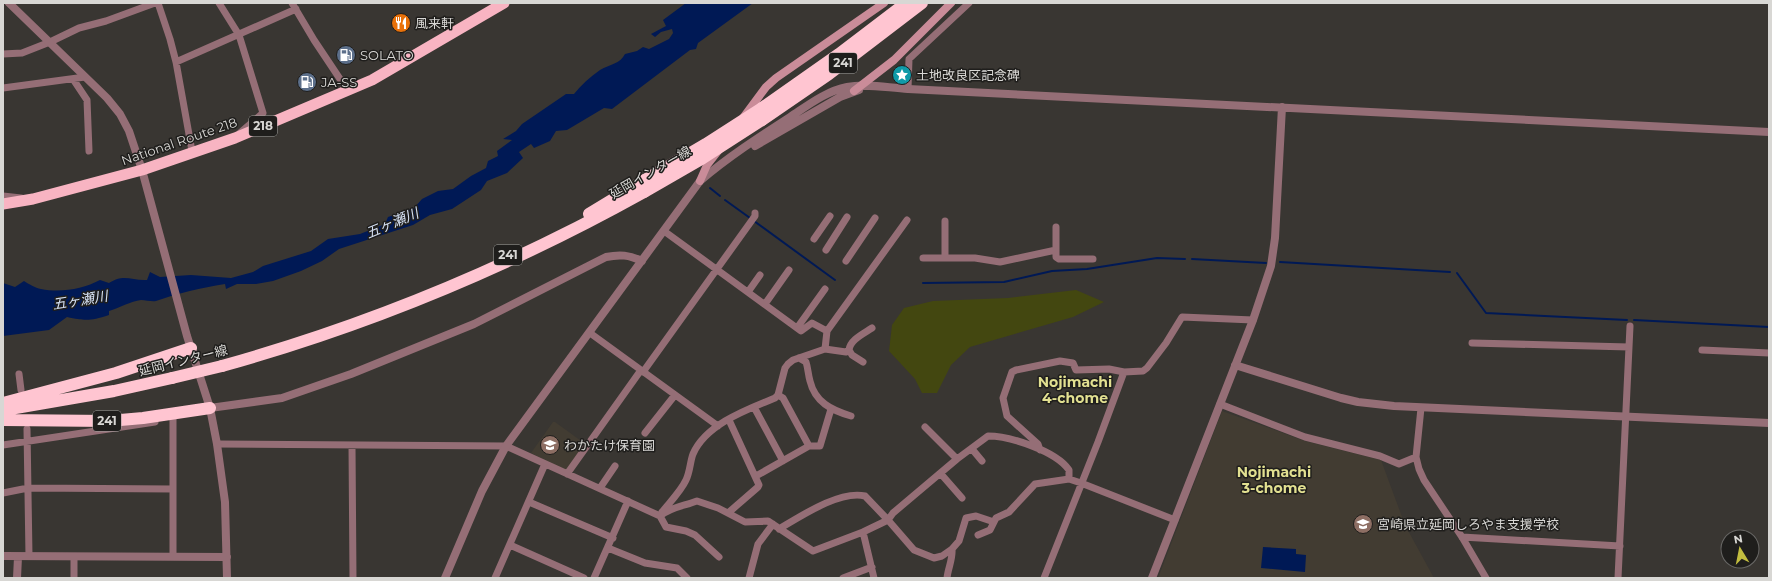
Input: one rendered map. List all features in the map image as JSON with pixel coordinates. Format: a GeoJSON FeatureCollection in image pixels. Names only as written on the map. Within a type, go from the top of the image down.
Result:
{"type":"FeatureCollection","features":[{"type":"Feature","properties":{"kind":"highway","name":"National Route 218"},"geometry":{"type":"LineString","coordinates":[[3,204],[33,199],[142,170],[235,138],[372,80],[504,3]]}},
{"type":"Feature","properties":{"kind":"highway","name":"延岡インター線"},"geometry":{"type":"LineString","coordinates":[[3,410],[114,391],[222,366],[292,345],[452,286],[595,219],[762,108],[839,54],[906,3]]}},
{"type":"Feature","properties":{"kind":"highway","name":"延岡インター線"},"geometry":{"type":"LineString","coordinates":[[645,186],[703,158],[762,120],[829,74],[922,3]]}},
{"type":"Feature","properties":{"kind":"highway"},"geometry":{"type":"LineString","coordinates":[[3,403],[116,373],[191,348]]}},
{"type":"Feature","properties":{"kind":"highway","name":"241"},"geometry":{"type":"LineString","coordinates":[[3,420],[109,421],[173,414],[210,408]]}},
{"type":"Feature","properties":{"kind":"main road","name":"241"},"geometry":{"type":"LineString","coordinates":[[700,181],[707,165],[766,87],[788,68],[884,3]]}},
{"type":"Feature","properties":{"kind":"main road","name":"241"},"geometry":{"type":"LineString","coordinates":[[854,91],[894,60],[951,3]]}},
{"type":"Feature","properties":{"kind":"street"},"geometry":{"type":"LineString","coordinates":[[9,3],[107,98],[120,114],[129,131],[142,170],[187,336],[210,408],[217,444],[225,502],[227,578]]}},
{"type":"Feature","properties":{"kind":"street"},"geometry":{"type":"LineString","coordinates":[[3,54],[22,53],[79,28],[106,21],[155,3]]}},
{"type":"Feature","properties":{"kind":"street"},"geometry":{"type":"LineString","coordinates":[[158,3],[176,62],[192,151],[194,153]]}},
{"type":"Feature","properties":{"kind":"street"},"geometry":{"type":"LineString","coordinates":[[219,3],[239,34],[263,113],[235,138]]}},
{"type":"Feature","properties":{"kind":"street"},"geometry":{"type":"LineString","coordinates":[[908,90],[909,59],[969,3]]}},
{"type":"Feature","properties":{"kind":"street"},"geometry":{"type":"LineString","coordinates":[[176,62],[239,34],[294,6],[314,40],[348,91]]}},
{"type":"Feature","properties":{"kind":"street"},"geometry":{"type":"LineString","coordinates":[[3,88],[85,77]]}},
{"type":"Feature","properties":{"kind":"street"},"geometry":{"type":"LineString","coordinates":[[73,79],[87,100],[89,151]]}},
{"type":"Feature","properties":{"kind":"street"},"geometry":{"type":"LineString","coordinates":[[445,578],[482,491],[506,446],[700,181],[742,148],[833,91],[846,87],[861,86],[908,90],[1282,107],[1769,132]]}},
{"type":"Feature","properties":{"kind":"street"},"geometry":{"type":"LineString","coordinates":[[715,170],[854,91],[888,88]]}},
{"type":"Feature","properties":{"kind":"street"},"geometry":{"type":"LineString","coordinates":[[1152,578],[1253,320],[1272,262],[1282,107]]}},
{"type":"Feature","properties":{"kind":"street"},"geometry":{"type":"LineString","coordinates":[[3,196],[33,199]]}},
{"type":"Feature","properties":{"kind":"street"},"geometry":{"type":"LineString","coordinates":[[567,474],[755,216],[755,213]]}},
{"type":"Feature","properties":{"kind":"street"},"geometry":{"type":"LineString","coordinates":[[814,239],[830,216]]}},
{"type":"Feature","properties":{"kind":"street"},"geometry":{"type":"LineString","coordinates":[[826,250],[847,217]]}},
{"type":"Feature","properties":{"kind":"street"},"geometry":{"type":"LineString","coordinates":[[846,261],[875,218]]}},
{"type":"Feature","properties":{"kind":"street"},"geometry":{"type":"LineString","coordinates":[[825,349],[827,331],[908,220]]}},
{"type":"Feature","properties":{"kind":"street"},"geometry":{"type":"LineString","coordinates":[[945,221],[945,258]]}},
{"type":"Feature","properties":{"kind":"street"},"geometry":{"type":"LineString","coordinates":[[1056,227],[1056,257],[1059,259],[1093,259]]}},
{"type":"Feature","properties":{"kind":"street"},"geometry":{"type":"LineString","coordinates":[[664,231],[801,331],[812,323],[827,331]]}},
{"type":"Feature","properties":{"kind":"street"},"geometry":{"type":"LineString","coordinates":[[923,258],[976,258],[1000,262],[1056,250]]}},
{"type":"Feature","properties":{"kind":"street"},"geometry":{"type":"LineString","coordinates":[[210,408],[282,398],[351,374],[474,324],[606,257],[617,255],[631,256],[642,261]]}},
{"type":"Feature","properties":{"kind":"street"},"geometry":{"type":"LineString","coordinates":[[765,304],[789,270]]}},
{"type":"Feature","properties":{"kind":"street"},"geometry":{"type":"LineString","coordinates":[[748,292],[760,275]]}},
{"type":"Feature","properties":{"kind":"street"},"geometry":{"type":"LineString","coordinates":[[797,328],[825,289]]}},
{"type":"Feature","properties":{"kind":"street"},"geometry":{"type":"LineString","coordinates":[[1040,450],[1038,444],[1007,416],[1003,398],[1012,372],[1060,361],[1073,363],[1076,370],[1109,369],[1124,372],[1143,371],[1166,343],[1182,317],[1253,320]]}},
{"type":"Feature","properties":{"kind":"street"},"geometry":{"type":"LineString","coordinates":[[1618,578],[1630,326]]}},
{"type":"Feature","properties":{"kind":"street"},"geometry":{"type":"LineString","coordinates":[[778,395],[785,368],[788,364],[799,358],[825,349],[846,352],[849,350],[853,342],[872,328]]}},
{"type":"Feature","properties":{"kind":"street"},"geometry":{"type":"LineString","coordinates":[[590,333],[718,426]]}},
{"type":"Feature","properties":{"kind":"street"},"geometry":{"type":"LineString","coordinates":[[1472,343],[1629,347]]}},
{"type":"Feature","properties":{"kind":"street"},"geometry":{"type":"LineString","coordinates":[[849,350],[852,355],[863,362]]}},
{"type":"Feature","properties":{"kind":"street"},"geometry":{"type":"LineString","coordinates":[[1702,350],[1769,353]]}},
{"type":"Feature","properties":{"kind":"street"},"geometry":{"type":"LineString","coordinates":[[799,358],[806,362],[813,390],[818,398],[831,409],[851,416]]}},
{"type":"Feature","properties":{"kind":"street"},"geometry":{"type":"LineString","coordinates":[[1235,365],[1358,402],[1421,408],[1769,423]]}},
{"type":"Feature","properties":{"kind":"street"},"geometry":{"type":"LineString","coordinates":[[1044,578],[1124,372]]}},
{"type":"Feature","properties":{"kind":"street"},"geometry":{"type":"LineString","coordinates":[[19,374],[21,390]]}},
{"type":"Feature","properties":{"kind":"street"},"geometry":{"type":"LineString","coordinates":[[645,433],[675,395]]}},
{"type":"Feature","properties":{"kind":"street"},"geometry":{"type":"LineString","coordinates":[[660,516],[686,481],[694,453],[704,439],[718,426],[754,406],[778,395]]}},
{"type":"Feature","properties":{"kind":"street"},"geometry":{"type":"LineString","coordinates":[[778,395],[783,398],[809,446]]}},
{"type":"Feature","properties":{"kind":"street"},"geometry":{"type":"LineString","coordinates":[[1220,404],[1305,436],[1373,453],[1389,458],[1399,464],[1416,457]]}},
{"type":"Feature","properties":{"kind":"street"},"geometry":{"type":"LineString","coordinates":[[754,406],[783,460]]}},
{"type":"Feature","properties":{"kind":"street"},"geometry":{"type":"LineString","coordinates":[[1421,408],[1416,457],[1418,469],[1462,537],[1486,578]]}},
{"type":"Feature","properties":{"kind":"street"},"geometry":{"type":"LineString","coordinates":[[756,476],[809,446],[820,446],[831,409]]}},
{"type":"Feature","properties":{"kind":"street"},"geometry":{"type":"LineString","coordinates":[[3,445],[160,421],[173,414],[173,556]]}},
{"type":"Feature","properties":{"kind":"street"},"geometry":{"type":"LineString","coordinates":[[728,513],[759,485],[729,420]]}},
{"type":"Feature","properties":{"kind":"street"},"geometry":{"type":"LineString","coordinates":[[924,427],[957,459]]}},
{"type":"Feature","properties":{"kind":"street"},"geometry":{"type":"LineString","coordinates":[[27,429],[29,556]]}},
{"type":"Feature","properties":{"kind":"street"},"geometry":{"type":"LineString","coordinates":[[660,516],[668,510],[685,506],[697,501],[708,503],[745,522],[768,521],[813,551],[864,532],[888,520],[893,513],[957,459],[988,436],[1015,440],[1057,458],[1070,470],[1069,479]]}},
{"type":"Feature","properties":{"kind":"street"},"geometry":{"type":"LineString","coordinates":[[217,444],[506,446],[660,516],[666,527],[686,531],[694,535],[719,557]]}},
{"type":"Feature","properties":{"kind":"street"},"geometry":{"type":"LineString","coordinates":[[352,446],[353,578]]}},
{"type":"Feature","properties":{"kind":"street"},"geometry":{"type":"LineString","coordinates":[[972,449],[982,461]]}},
{"type":"Feature","properties":{"kind":"street"},"geometry":{"type":"LineString","coordinates":[[495,578],[545,464]]}},
{"type":"Feature","properties":{"kind":"street"},"geometry":{"type":"LineString","coordinates":[[600,488],[615,466]]}},
{"type":"Feature","properties":{"kind":"street"},"geometry":{"type":"LineString","coordinates":[[941,474],[962,498]]}},
{"type":"Feature","properties":{"kind":"street"},"geometry":{"type":"LineString","coordinates":[[978,535],[990,530],[996,518],[1009,512],[1035,484],[1069,479],[1175,520]]}},
{"type":"Feature","properties":{"kind":"street"},"geometry":{"type":"LineString","coordinates":[[3,493],[28,488],[173,489]]}},
{"type":"Feature","properties":{"kind":"street"},"geometry":{"type":"LineString","coordinates":[[779,528],[812,510],[842,498],[865,496],[914,550],[934,558],[942,556],[952,550],[959,541],[966,518],[976,516],[994,522]]}},
{"type":"Feature","properties":{"kind":"street"},"geometry":{"type":"LineString","coordinates":[[594,578],[613,538],[628,501]]}},
{"type":"Feature","properties":{"kind":"street"},"geometry":{"type":"LineString","coordinates":[[529,502],[613,538]]}},
{"type":"Feature","properties":{"kind":"street"},"geometry":{"type":"LineString","coordinates":[[749,578],[758,544],[773,524]]}},
{"type":"Feature","properties":{"kind":"street"},"geometry":{"type":"LineString","coordinates":[[864,532],[874,578]]}},
{"type":"Feature","properties":{"kind":"street"},"geometry":{"type":"LineString","coordinates":[[1462,537],[1620,546]]}},
{"type":"Feature","properties":{"kind":"street"},"geometry":{"type":"LineString","coordinates":[[510,544],[584,578]]}},
{"type":"Feature","properties":{"kind":"street"},"geometry":{"type":"LineString","coordinates":[[608,548],[645,563],[677,568],[684,577]]}},
{"type":"Feature","properties":{"kind":"street"},"geometry":{"type":"LineString","coordinates":[[947,578],[952,550]]}},
{"type":"Feature","properties":{"kind":"street"},"geometry":{"type":"LineString","coordinates":[[3,556],[227,557]]}},
{"type":"Feature","properties":{"kind":"street"},"geometry":{"type":"LineString","coordinates":[[17,578],[18,556]]}},
{"type":"Feature","properties":{"kind":"street"},"geometry":{"type":"LineString","coordinates":[[74,557],[74,578]]}},
{"type":"Feature","properties":{"kind":"street"},"geometry":{"type":"LineString","coordinates":[[843,578],[872,567]]}},
{"type":"Feature","properties":{"kind":"shaded area"},"geometry":{"type":"Polygon","coordinates":[[[1222,411],[1305,441],[1381,460],[1405,525],[1434,578],[1158,578],[1222,411]]]}},
{"type":"Feature","properties":{"kind":"shaded area"},"geometry":{"type":"Polygon","coordinates":[[[553,422],[584,443],[567,469],[564,470],[531,453],[553,422]]]}},
{"type":"Feature","properties":{"kind":"green space"},"geometry":{"type":"Polygon","coordinates":[[[1076,290],[1104,302],[1073,317],[970,347],[951,365],[937,393],[922,393],[915,379],[889,351],[892,325],[904,308],[933,301],[1008,298],[1076,290]]]}},
{"type":"Feature","properties":{"kind":"water","name":"五ヶ瀬川"},"geometry":{"type":"Polygon","coordinates":[[[686,3],[753,3],[698,43],[696,49],[690,50],[612,109],[604,108],[567,130],[556,131],[550,141],[534,148],[531,144],[519,152],[523,158],[507,173],[487,181],[481,190],[452,209],[430,215],[413,225],[339,249],[322,261],[301,271],[273,281],[256,284],[237,284],[226,289],[225,284],[190,291],[156,301],[141,300],[109,311],[109,315],[88,320],[67,317],[49,330],[3,336],[3,283],[15,287],[24,281],[32,286],[56,291],[79,288],[100,280],[109,283],[119,278],[147,280],[150,272],[160,277],[191,275],[231,278],[253,272],[263,266],[311,251],[328,239],[360,234],[385,224],[388,217],[414,208],[422,199],[438,191],[453,189],[471,176],[486,168],[488,161],[498,156],[497,151],[512,140],[503,139],[566,94],[574,94],[586,81],[600,70],[618,62],[625,54],[637,51],[643,47],[649,49],[669,39],[673,33],[672,29],[661,32],[655,37],[651,34],[666,26],[663,20],[686,3]]]}},
{"type":"Feature","properties":{"kind":"water"},"geometry":{"type":"Polygon","coordinates":[[[1263,547],[1296,549],[1296,554],[1306,555],[1305,572],[1261,568],[1263,547]]]}},
{"type":"Feature","properties":{"kind":"waterway"},"geometry":{"type":"LineString","coordinates":[[710,188],[720,196]]}},
{"type":"Feature","properties":{"kind":"waterway"},"geometry":{"type":"LineString","coordinates":[[725,200],[750,218]]}},
{"type":"Feature","properties":{"kind":"waterway"},"geometry":{"type":"LineString","coordinates":[[754,221],[835,280]]}},
{"type":"Feature","properties":{"kind":"waterway"},"geometry":{"type":"LineString","coordinates":[[923,283],[1004,282],[1052,271],[1087,269],[1157,258],[1185,259]]}},
{"type":"Feature","properties":{"kind":"waterway"},"geometry":{"type":"LineString","coordinates":[[1192,259],[1266,263]]}},
{"type":"Feature","properties":{"kind":"waterway"},"geometry":{"type":"LineString","coordinates":[[1280,262],[1450,272]]}},
{"type":"Feature","properties":{"kind":"waterway"},"geometry":{"type":"LineString","coordinates":[[1457,273],[1486,313],[1627,320]]}},
{"type":"Feature","properties":{"kind":"waterway"},"geometry":{"type":"LineString","coordinates":[[1634,320],[1769,327]]}},
{"type":"Feature","properties":{"kind":"place","name":"風来軒"},"geometry":{"type":"Point","coordinates":[401,23]}},
{"type":"Feature","properties":{"kind":"place","name":"SOLATO"},"geometry":{"type":"Point","coordinates":[346,55]}},
{"type":"Feature","properties":{"kind":"place","name":"土地改良区記念碑"},"geometry":{"type":"Point","coordinates":[902,75]}},
{"type":"Feature","properties":{"kind":"place","name":"JA-SS"},"geometry":{"type":"Point","coordinates":[307,82]}},
{"type":"Feature","properties":{"kind":"place","name":"わかたけ保育園"},"geometry":{"type":"Point","coordinates":[550,445]}},
{"type":"Feature","properties":{"kind":"place","name":"宮崎県立延岡しろやま支援学校"},"geometry":{"type":"Point","coordinates":[1363,524]}},
{"type":"Feature","properties":{"kind":"district","name":"Nojimachi 4-chome"},"geometry":{"type":"Point","coordinates":[1075,390]}},
{"type":"Feature","properties":{"kind":"district","name":"Nojimachi 3-chome"},"geometry":{"type":"Point","coordinates":[1274,480]}}]}
